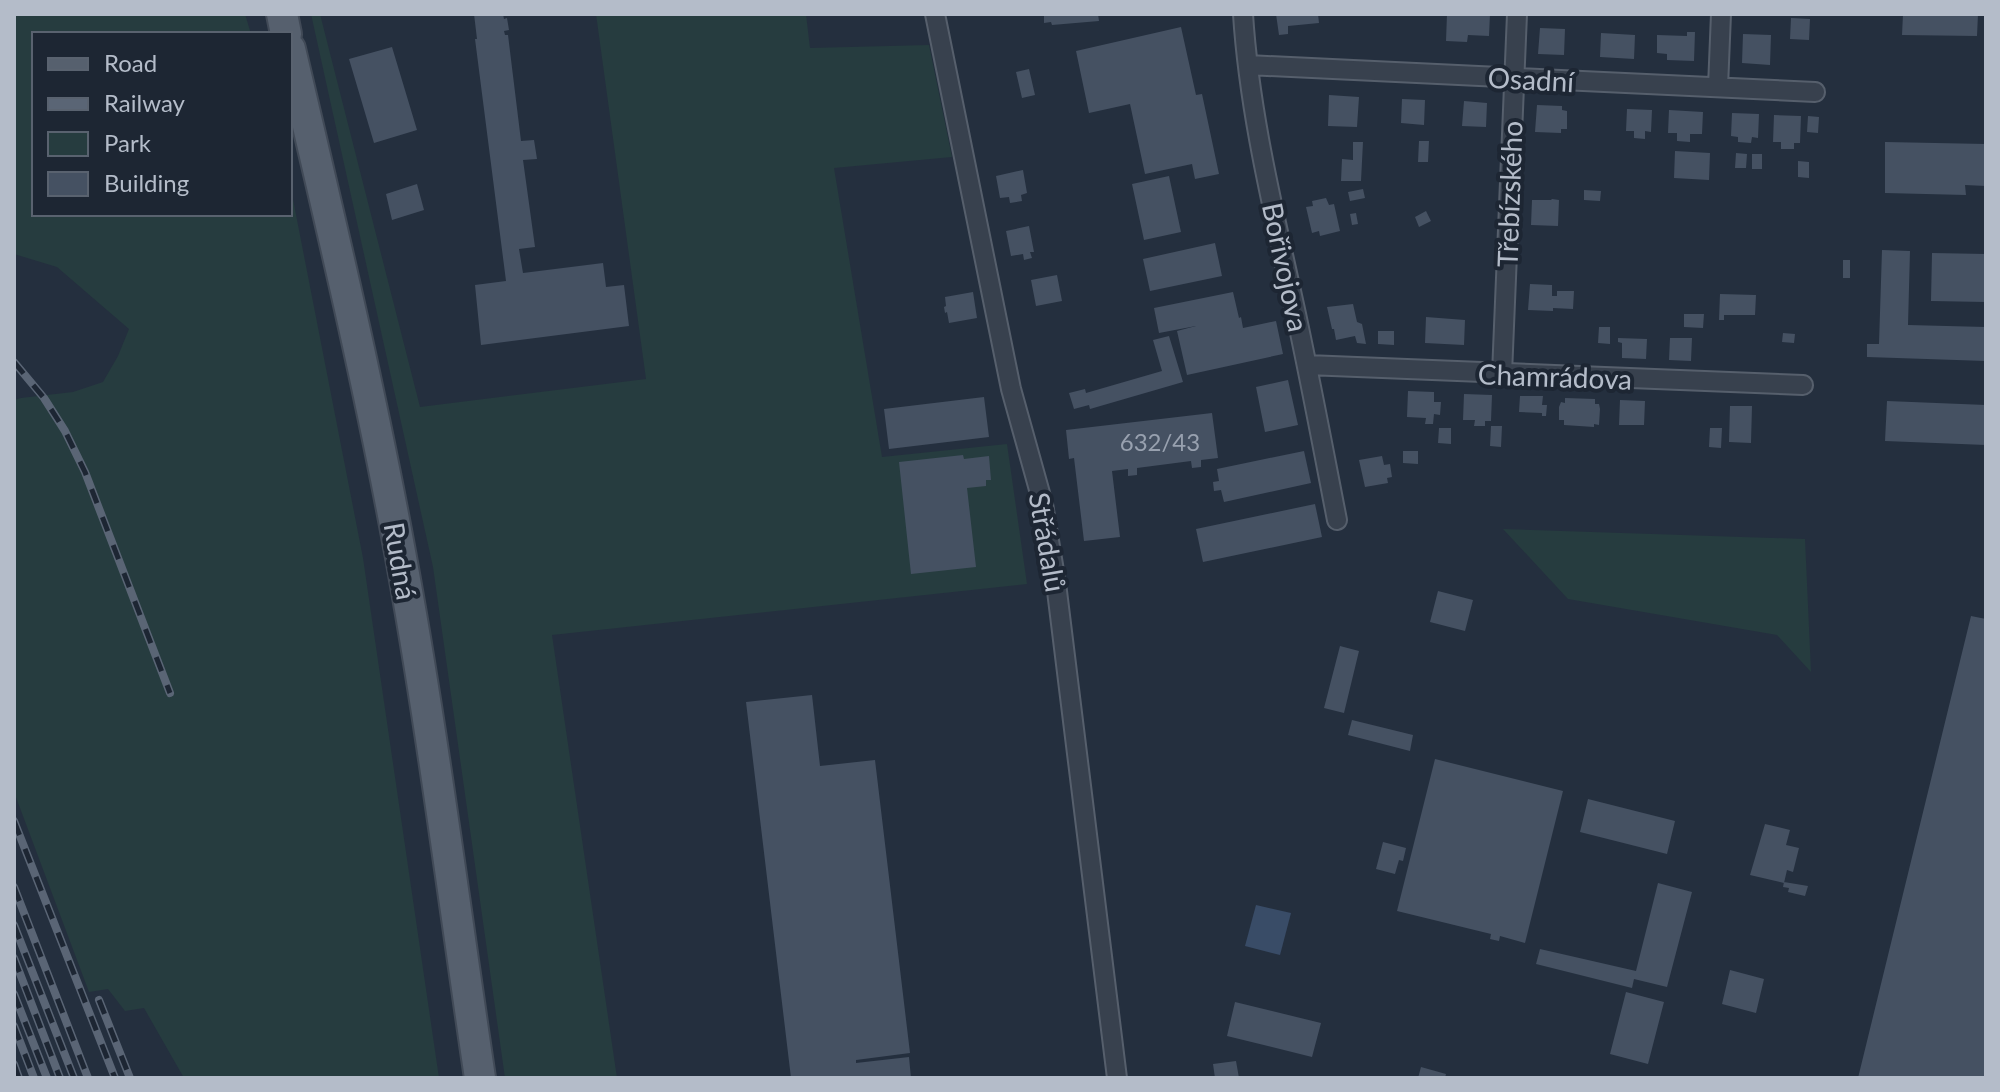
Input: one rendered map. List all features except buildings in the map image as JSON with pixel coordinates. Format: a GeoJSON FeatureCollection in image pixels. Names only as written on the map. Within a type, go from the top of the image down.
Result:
{"type":"FeatureCollection","features":[{"type":"Feature","properties":{"kind":"main road","name":"Rudná"},"geometry":{"type":"LineString","coordinates":[[292,58],[349,302],[400,553],[480,1078]]}},
{"type":"Feature","properties":{"kind":"street","name":"Střádalů"},"geometry":{"type":"LineString","coordinates":[[935,14],[1011,389],[1043,504],[1054,567],[1117,1078]]}},
{"type":"Feature","properties":{"kind":"street","name":"Bořivojova"},"geometry":{"type":"LineString","coordinates":[[1243,14],[1263,163],[1337,520]]}},
{"type":"Feature","properties":{"kind":"street","name":"Třebízského"},"geometry":{"type":"LineString","coordinates":[[1502,374],[1517,14]]}},
{"type":"Feature","properties":{"kind":"street"},"geometry":{"type":"LineString","coordinates":[[1718,87],[1721,14]]}},
{"type":"Feature","properties":{"kind":"street","name":"Osadní"},"geometry":{"type":"LineString","coordinates":[[1248,65],[1815,92]]}},
{"type":"Feature","properties":{"kind":"street","name":"Chamrádova"},"geometry":{"type":"LineString","coordinates":[[1307,365],[1803,385]]}},
{"type":"Feature","properties":{"kind":"green space"},"geometry":{"type":"Polygon","coordinates":[[[14,14],[245,14],[250,32],[32,32],[32,216],[292,216],[292,194],[363,558],[439,1078],[184,1078],[144,1008],[125,1011],[108,989],[89,992],[14,792],[14,400],[73,392],[103,382],[129,329],[57,267],[14,254],[14,14]]]}},
{"type":"Feature","properties":{"kind":"green space"},"geometry":{"type":"Polygon","coordinates":[[[311,14],[320,14],[420,407],[646,379],[596,14],[806,14],[810,48],[929,45],[952,157],[834,168],[882,457],[1007,444],[1027,584],[552,635],[617,1078],[505,1078],[433,567],[311,14]]]}},
{"type":"Feature","properties":{"kind":"green space"},"geometry":{"type":"Polygon","coordinates":[[[1503,529],[1805,539],[1811,672],[1777,635],[1568,599],[1503,529]]]}},
{"type":"Feature","properties":{"kind":"water"},"geometry":{"type":"Polygon","coordinates":[[[1256,905],[1291,913],[1280,955],[1245,946],[1256,905]]]}},
{"type":"Feature","properties":{"kind":"railway"},"geometry":{"type":"LineString","coordinates":[[14,362],[44,398],[85,472],[170,693]]}},
{"type":"Feature","properties":{"kind":"railway"},"geometry":{"type":"LineString","coordinates":[[14,821],[115,1078]]}},
{"type":"Feature","properties":{"kind":"railway"},"geometry":{"type":"LineString","coordinates":[[14,887],[88,1078]]}},
{"type":"Feature","properties":{"kind":"railway"},"geometry":{"type":"LineString","coordinates":[[14,925],[74,1078]]}},
{"type":"Feature","properties":{"kind":"railway"},"geometry":{"type":"LineString","coordinates":[[14,958],[60,1078]]}},
{"type":"Feature","properties":{"kind":"railway"},"geometry":{"type":"LineString","coordinates":[[14,994],[47,1078]]}},
{"type":"Feature","properties":{"kind":"railway"},"geometry":{"type":"LineString","coordinates":[[99,1000],[130,1078]]}},
{"type":"Feature","properties":{"kind":"railway"},"geometry":{"type":"LineString","coordinates":[[14,1026],[34,1078]]}},
{"type":"Feature","properties":{"kind":"railway"},"geometry":{"type":"LineString","coordinates":[[14,1064],[19,1078]]}}]}
